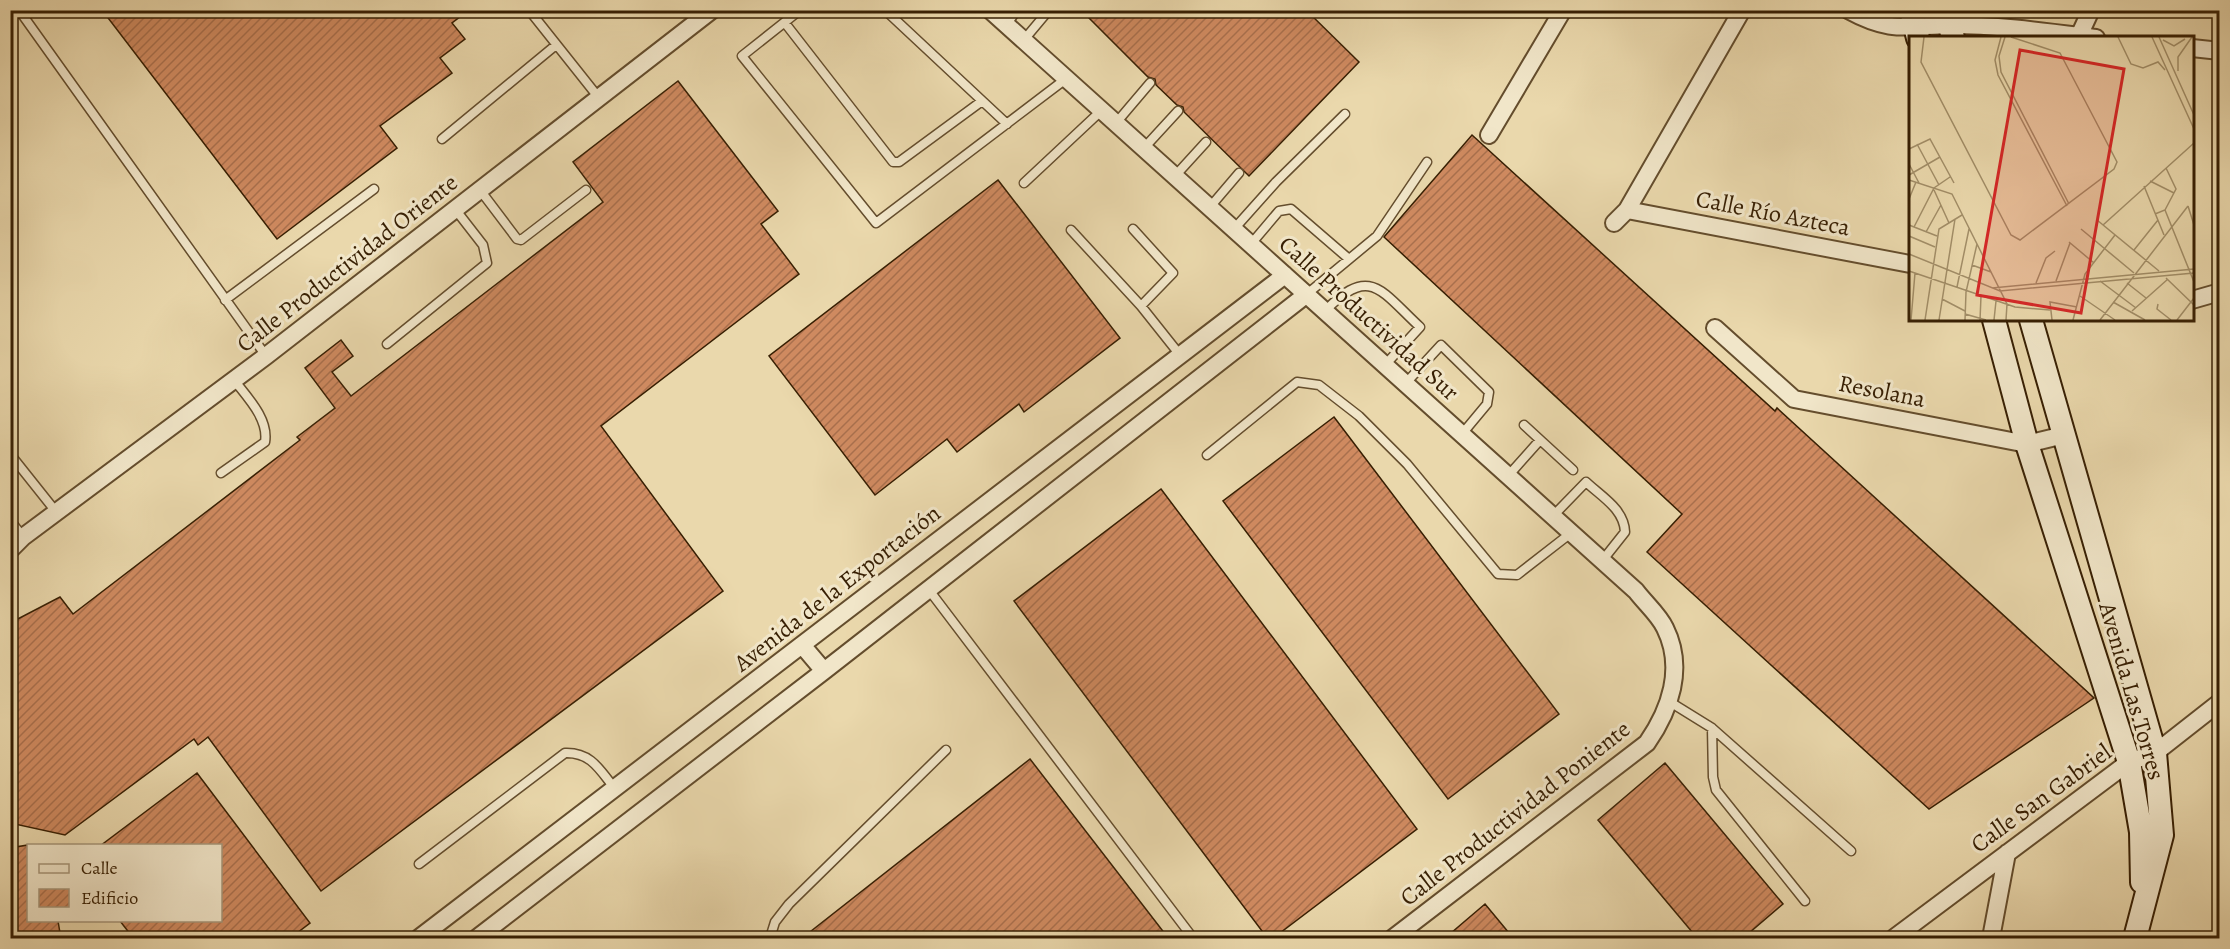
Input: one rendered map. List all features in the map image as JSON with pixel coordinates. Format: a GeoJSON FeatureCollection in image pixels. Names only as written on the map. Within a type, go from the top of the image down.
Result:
{"type":"FeatureCollection","features":[{"type":"Feature","properties":{"kind":"street","name":"Calle Productividad Oriente"},"geometry":{"type":"LineString","coordinates":[[10,550],[23,537],[57,514],[266,356],[712,10]]}},
{"type":"Feature","properties":{"kind":"street","name":"Calle Productividad Sur"},"geometry":{"type":"LineString","coordinates":[[990,10],[1636,591],[1665,628],[1674,658],[1672,694]]}},
{"type":"Feature","properties":{"kind":"street"},"geometry":{"type":"LineString","coordinates":[[1489,135],[1563,10]]}},
{"type":"Feature","properties":{"kind":"street"},"geometry":{"type":"LineString","coordinates":[[1614,223],[1627,210],[1742,10]]}},
{"type":"Feature","properties":{"kind":"street"},"geometry":{"type":"LineString","coordinates":[[1848,10],[1875,25],[1950,24],[2079,36],[2091,10]]}},
{"type":"Feature","properties":{"kind":"street"},"geometry":{"type":"LineString","coordinates":[[2194,48],[2220,51]]}},
{"type":"Feature","properties":{"kind":"street","name":"Calle Río Azteca"},"geometry":{"type":"LineString","coordinates":[[1627,210],[1909,264]]}},
{"type":"Feature","properties":{"kind":"street","name":"Avenida de la Exportación"},"geometry":{"type":"LineString","coordinates":[[419,939],[1285,275]]}},
{"type":"Feature","properties":{"kind":"street"},"geometry":{"type":"LineString","coordinates":[[2194,300],[2220,292]]}},
{"type":"Feature","properties":{"kind":"street"},"geometry":{"type":"LineString","coordinates":[[477,939],[825,672],[1307,294]]}},
{"type":"Feature","properties":{"kind":"street","name":"Avenida Las Torres"},"geometry":{"type":"LineString","coordinates":[[1994,321],[2027,444],[2129,762],[2141,832],[2142,911]]}},
{"type":"Feature","properties":{"kind":"street","name":"Avenida Las Torres"},"geometry":{"type":"LineString","coordinates":[[2031,321],[2155,753],[2162,835],[2142,911]]}},
{"type":"Feature","properties":{"kind":"street","name":"Resolana"},"geometry":{"type":"LineString","coordinates":[[1715,328],[1794,399],[2027,444],[2064,435]]}},
{"type":"Feature","properties":{"kind":"street"},"geometry":{"type":"LineString","coordinates":[[802,645],[825,672]]}},
{"type":"Feature","properties":{"kind":"street","name":"Calle Productividad Poniente"},"geometry":{"type":"LineString","coordinates":[[1393,939],[1647,743],[1662,723],[1672,694]]}},
{"type":"Feature","properties":{"kind":"street","name":"Calle San Gabriel"},"geometry":{"type":"LineString","coordinates":[[1894,939],[2129,762],[2155,753],[2220,702]]}},
{"type":"Feature","properties":{"kind":"street"},"geometry":{"type":"LineString","coordinates":[[1991,939],[2007,853]]}},
{"type":"Feature","properties":{"kind":"street"},"geometry":{"type":"LineString","coordinates":[[2135,939],[2142,911]]}},
{"type":"Feature","properties":{"kind":"lane"},"geometry":{"type":"LineString","coordinates":[[19,10],[266,356]]}},
{"type":"Feature","properties":{"kind":"lane"},"geometry":{"type":"LineString","coordinates":[[529,10],[599,98]]}},
{"type":"Feature","properties":{"kind":"lane"},"geometry":{"type":"LineString","coordinates":[[800,10],[742,56],[876,223],[1067,78]]}},
{"type":"Feature","properties":{"kind":"lane"},"geometry":{"type":"LineString","coordinates":[[885,10],[1007,124]]}},
{"type":"Feature","properties":{"kind":"lane"},"geometry":{"type":"LineString","coordinates":[[1005,25],[1017,10]]}},
{"type":"Feature","properties":{"kind":"lane"},"geometry":{"type":"LineString","coordinates":[[1023,41],[1049,10]]}},
{"type":"Feature","properties":{"kind":"lane"},"geometry":{"type":"LineString","coordinates":[[785,23],[893,162],[899,162],[982,101]]}},
{"type":"Feature","properties":{"kind":"lane"},"geometry":{"type":"LineString","coordinates":[[442,139],[556,45]]}},
{"type":"Feature","properties":{"kind":"lane"},"geometry":{"type":"LineString","coordinates":[[1116,123],[1150,83]]}},
{"type":"Feature","properties":{"kind":"lane"},"geometry":{"type":"LineString","coordinates":[[1024,183],[1102,110]]}},
{"type":"Feature","properties":{"kind":"lane"},"geometry":{"type":"LineString","coordinates":[[1144,148],[1178,111]]}},
{"type":"Feature","properties":{"kind":"lane"},"geometry":{"type":"LineString","coordinates":[[1234,229],[1276,182],[1345,114]]}},
{"type":"Feature","properties":{"kind":"lane"},"geometry":{"type":"LineString","coordinates":[[1176,176],[1206,142]]}},
{"type":"Feature","properties":{"kind":"lane"},"geometry":{"type":"LineString","coordinates":[[1307,294],[1377,236],[1427,162]]}},
{"type":"Feature","properties":{"kind":"lane"},"geometry":{"type":"LineString","coordinates":[[1210,207],[1239,174]]}},
{"type":"Feature","properties":{"kind":"lane"},"geometry":{"type":"LineString","coordinates":[[225,300],[374,189]]}},
{"type":"Feature","properties":{"kind":"lane"},"geometry":{"type":"LineString","coordinates":[[480,190],[517,239],[521,240],[586,190]]}},
{"type":"Feature","properties":{"kind":"lane"},"geometry":{"type":"LineString","coordinates":[[387,344],[487,263],[483,245],[455,209]]}},
{"type":"Feature","properties":{"kind":"lane"},"geometry":{"type":"LineString","coordinates":[[1251,244],[1280,212],[1291,209],[1349,259]]}},
{"type":"Feature","properties":{"kind":"lane"},"geometry":{"type":"LineString","coordinates":[[1133,229],[1173,273],[1141,306]]}},
{"type":"Feature","properties":{"kind":"lane"},"geometry":{"type":"LineString","coordinates":[[1071,230],[1141,306],[1180,355]]}},
{"type":"Feature","properties":{"kind":"lane"},"geometry":{"type":"LineString","coordinates":[[1325,311],[1344,291],[1358,285],[1379,289],[1420,327],[1386,365]]}},
{"type":"Feature","properties":{"kind":"lane"},"geometry":{"type":"LineString","coordinates":[[1406,384],[1441,345],[1489,392],[1487,404],[1462,434]]}},
{"type":"Feature","properties":{"kind":"lane"},"geometry":{"type":"LineString","coordinates":[[221,473],[265,442],[266,433],[257,412],[234,380]]}},
{"type":"Feature","properties":{"kind":"lane"},"geometry":{"type":"LineString","coordinates":[[1207,455],[1298,382],[1309,381],[1319,385],[1359,416],[1407,464],[1498,574],[1517,575],[1571,533]]}},
{"type":"Feature","properties":{"kind":"lane"},"geometry":{"type":"LineString","coordinates":[[1524,425],[1573,470]]}},
{"type":"Feature","properties":{"kind":"lane"},"geometry":{"type":"LineString","coordinates":[[1508,476],[1540,440]]}},
{"type":"Feature","properties":{"kind":"lane"},"geometry":{"type":"LineString","coordinates":[[10,454],[57,514]]}},
{"type":"Feature","properties":{"kind":"lane"},"geometry":{"type":"LineString","coordinates":[[1553,516],[1586,482],[1616,509],[1624,522],[1625,532],[1602,561]]}},
{"type":"Feature","properties":{"kind":"lane"},"geometry":{"type":"LineString","coordinates":[[10,520],[23,537]]}},
{"type":"Feature","properties":{"kind":"lane"},"geometry":{"type":"LineString","coordinates":[[929,590],[1193,939]]}},
{"type":"Feature","properties":{"kind":"lane"},"geometry":{"type":"LineString","coordinates":[[1672,694],[1851,851]]}},
{"type":"Feature","properties":{"kind":"lane"},"geometry":{"type":"LineString","coordinates":[[1712,728],[1713,777],[1716,790],[1805,901]]}},
{"type":"Feature","properties":{"kind":"lane"},"geometry":{"type":"LineString","coordinates":[[770,939],[775,922],[789,904],[946,750]]}},
{"type":"Feature","properties":{"kind":"lane"},"geometry":{"type":"LineString","coordinates":[[419,864],[565,753],[578,753],[591,758],[615,790]]}},
{"type":"Feature","properties":{"kind":"building"},"geometry":{"type":"Polygon","coordinates":[[[102,10],[469,10],[452,23],[465,39],[440,58],[452,73],[380,126],[397,148],[277,239],[102,10]]]}},
{"type":"Feature","properties":{"kind":"building"},"geometry":{"type":"Polygon","coordinates":[[[1081,10],[1306,10],[1359,62],[1249,176],[1184,112],[1183,107],[1177,105],[1156,85],[1155,79],[1148,77],[1081,10]]]}},
{"type":"Feature","properties":{"kind":"building"},"geometry":{"type":"Polygon","coordinates":[[[678,81],[778,211],[761,224],[799,274],[601,426],[723,591],[321,891],[208,737],[198,745],[194,739],[65,835],[10,823],[10,623],[60,597],[73,614],[300,440],[297,437],[335,408],[305,368],[341,340],[353,356],[332,372],[351,396],[603,202],[573,162],[678,81]]]}},
{"type":"Feature","properties":{"kind":"building"},"geometry":{"type":"Polygon","coordinates":[[[1472,135],[1775,411],[1777,408],[2094,698],[1929,809],[1647,552],[1682,514],[1384,237],[1472,135]]]}},
{"type":"Feature","properties":{"kind":"building"},"geometry":{"type":"Polygon","coordinates":[[[998,180],[1120,338],[1024,412],[1019,404],[957,452],[947,439],[875,495],[769,356],[998,180]]]}},
{"type":"Feature","properties":{"kind":"building"},"geometry":{"type":"Polygon","coordinates":[[[1334,417],[1559,714],[1448,799],[1223,501],[1334,417]]]}},
{"type":"Feature","properties":{"kind":"building"},"geometry":{"type":"Polygon","coordinates":[[[1161,489],[1417,829],[1272,939],[1268,939],[1014,601],[1161,489]]]}},
{"type":"Feature","properties":{"kind":"building"},"geometry":{"type":"Polygon","coordinates":[[[1030,759],[1169,939],[801,939],[1030,759]]]}},
{"type":"Feature","properties":{"kind":"building"},"geometry":{"type":"Polygon","coordinates":[[[1665,763],[1783,904],[1742,939],[1698,939],[1598,820],[1665,763]]]}},
{"type":"Feature","properties":{"kind":"building"},"geometry":{"type":"Polygon","coordinates":[[[197,773],[310,923],[289,939],[134,939],[121,922],[222,922],[222,844],[103,844],[197,773]]]}},
{"type":"Feature","properties":{"kind":"building"},"geometry":{"type":"Polygon","coordinates":[[[27,845],[27,922],[58,922],[61,939],[10,939],[10,848],[27,845]]]}},
{"type":"Feature","properties":{"kind":"building"},"geometry":{"type":"Polygon","coordinates":[[[1485,904],[1514,939],[1444,939],[1485,904]]]}}]}
